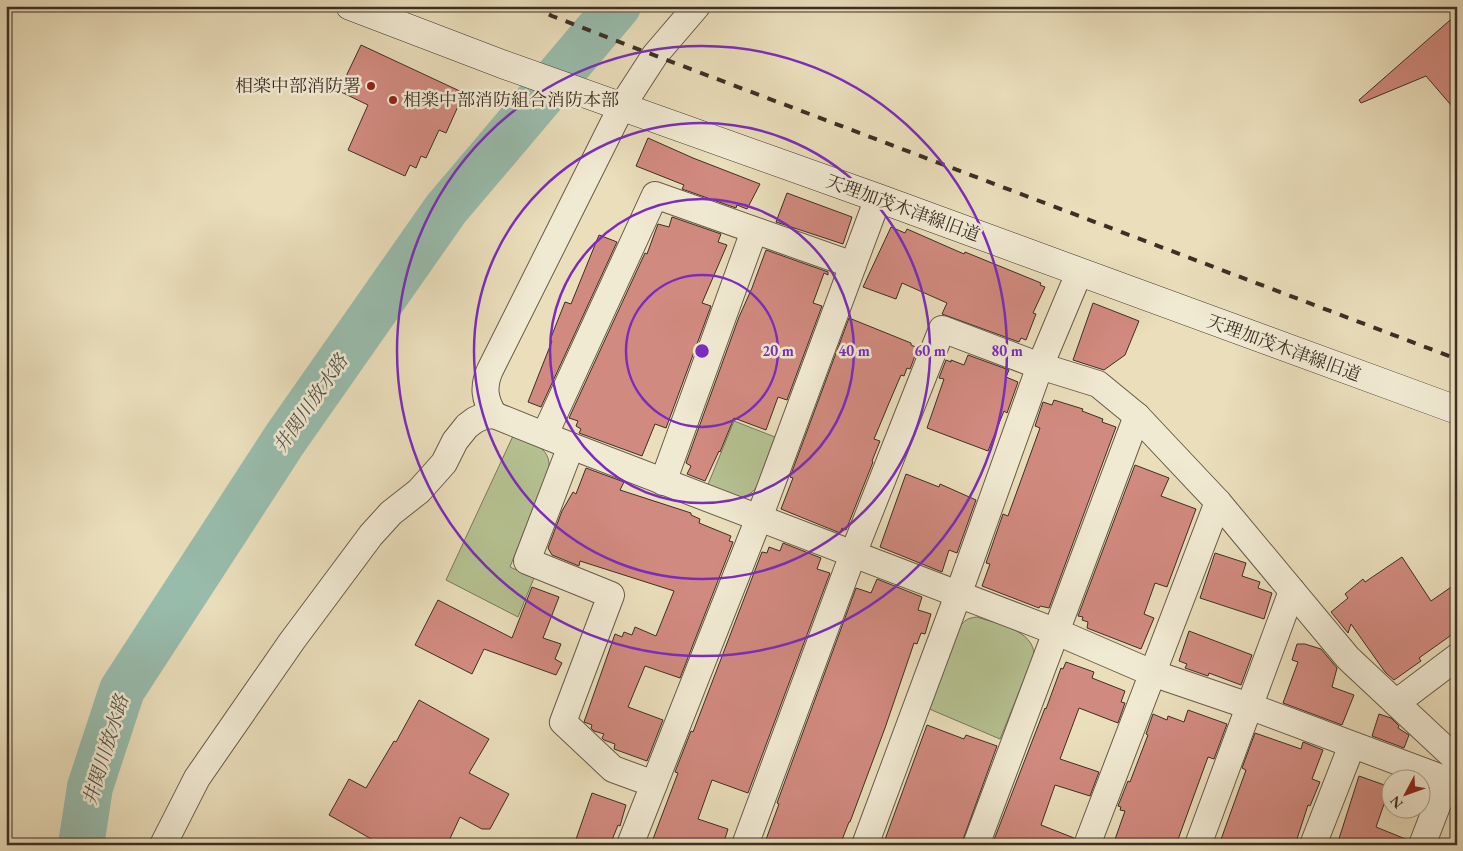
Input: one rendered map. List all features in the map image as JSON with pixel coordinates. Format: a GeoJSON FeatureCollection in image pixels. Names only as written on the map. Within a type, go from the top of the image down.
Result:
{"type":"FeatureCollection","features":[{"type":"Feature","properties":{"kind":"street","name":"天理加茂木津線旧道"},"geometry":{"type":"LineString","coordinates":[[350,6],[513,68],[878,198],[1457,410]]}},
{"type":"Feature","properties":{"kind":"street"},"geometry":{"type":"LineString","coordinates":[[494,414],[488,405],[485,394],[487,377],[622,106],[655,55],[697,6]]}},
{"type":"Feature","properties":{"kind":"street"},"geometry":{"type":"LineString","coordinates":[[545,434],[655,196],[853,265]]}},
{"type":"Feature","properties":{"kind":"street"},"geometry":{"type":"LineString","coordinates":[[630,845],[758,518],[878,198]]}},
{"type":"Feature","properties":{"kind":"street"},"geometry":{"type":"LineString","coordinates":[[663,482],[754,231]]}},
{"type":"Feature","properties":{"kind":"street"},"geometry":{"type":"LineString","coordinates":[[865,845],[958,595],[1040,366],[1079,273]]}},
{"type":"Feature","properties":{"kind":"street"},"geometry":{"type":"LineString","coordinates":[[745,845],[853,554],[942,329],[1040,366],[1098,384],[1137,416],[1218,502],[1348,658],[1396,703],[1453,771]]}},
{"type":"Feature","properties":{"kind":"street"},"geometry":{"type":"LineString","coordinates":[[163,845],[197,778],[292,641],[371,535],[391,513],[419,491],[444,463],[455,441],[467,426],[475,420],[494,414],[663,482],[1057,632],[1152,673],[1249,706],[1352,745],[1453,771]]}},
{"type":"Feature","properties":{"kind":"street"},"geometry":{"type":"LineString","coordinates":[[976,845],[1137,416]]}},
{"type":"Feature","properties":{"kind":"street"},"geometry":{"type":"LineString","coordinates":[[571,446],[527,560],[611,595],[563,722],[613,769],[654,784]]}},
{"type":"Feature","properties":{"kind":"street"},"geometry":{"type":"LineString","coordinates":[[1087,845],[1218,502]]}},
{"type":"Feature","properties":{"kind":"street"},"geometry":{"type":"LineString","coordinates":[[1198,845],[1292,591]]}},
{"type":"Feature","properties":{"kind":"street"},"geometry":{"type":"LineString","coordinates":[[1396,703],[1457,657]]}},
{"type":"Feature","properties":{"kind":"street"},"geometry":{"type":"LineString","coordinates":[[1313,845],[1352,745]]}},
{"type":"Feature","properties":{"kind":"street"},"geometry":{"type":"LineString","coordinates":[[1422,845],[1453,771]]}},
{"type":"Feature","properties":{"kind":"green space"},"geometry":{"type":"Polygon","coordinates":[[[734,421],[775,437],[757,486],[752,492],[741,497],[728,495],[707,487],[734,421]]]}},
{"type":"Feature","properties":{"kind":"green space"},"geometry":{"type":"Polygon","coordinates":[[[513,436],[538,446],[547,455],[549,461],[549,469],[510,567],[534,578],[518,617],[446,580],[513,436]]]}},
{"type":"Feature","properties":{"kind":"green space"},"geometry":{"type":"Polygon","coordinates":[[[977,617],[1013,629],[1021,634],[1032,646],[1034,655],[1000,739],[927,708],[959,628],[966,620],[977,617]]]}},
{"type":"Feature","properties":{"kind":"building"},"geometry":{"type":"Polygon","coordinates":[[[1457,14],[1457,112],[1426,76],[1361,103],[1359,100],[1457,14]]]}},
{"type":"Feature","properties":{"kind":"building"},"geometry":{"type":"Polygon","coordinates":[[[361,45],[464,93],[446,133],[439,130],[426,158],[421,156],[416,168],[410,165],[405,176],[348,150],[368,105],[339,91],[361,45]]]}},
{"type":"Feature","properties":{"kind":"building"},"geometry":{"type":"Polygon","coordinates":[[[648,138],[760,184],[747,209],[737,205],[736,208],[682,189],[684,185],[636,166],[648,138]]]}},
{"type":"Feature","properties":{"kind":"building"},"geometry":{"type":"Polygon","coordinates":[[[787,193],[852,217],[843,244],[776,222],[787,193]]]}},
{"type":"Feature","properties":{"kind":"building"},"geometry":{"type":"Polygon","coordinates":[[[672,217],[721,234],[718,242],[727,245],[702,303],[711,306],[666,428],[655,424],[642,456],[579,433],[581,429],[576,426],[578,421],[569,418],[645,253],[647,254],[658,224],[669,227],[672,217]]]}},
{"type":"Feature","properties":{"kind":"building"},"geometry":{"type":"Polygon","coordinates":[[[891,227],[905,233],[907,229],[964,254],[965,252],[1041,283],[1040,285],[1045,287],[1033,313],[1036,314],[1026,340],[1021,338],[1019,342],[942,314],[947,303],[902,283],[896,299],[863,287],[891,227]]]}},
{"type":"Feature","properties":{"kind":"building"},"geometry":{"type":"Polygon","coordinates":[[[599,235],[617,242],[541,407],[528,402],[565,302],[571,304],[599,235]]]}},
{"type":"Feature","properties":{"kind":"building"},"geometry":{"type":"Polygon","coordinates":[[[766,250],[828,272],[828,275],[824,273],[813,303],[822,306],[787,400],[778,397],[766,430],[734,418],[705,481],[687,474],[691,466],[686,463],[739,317],[766,250]]]}},
{"type":"Feature","properties":{"kind":"building"},"geometry":{"type":"Polygon","coordinates":[[[1093,303],[1139,321],[1125,355],[1104,370],[1073,360],[1093,303]]]}},
{"type":"Feature","properties":{"kind":"building"},"geometry":{"type":"Polygon","coordinates":[[[849,318],[911,343],[911,345],[918,348],[910,369],[907,368],[904,376],[901,375],[889,403],[874,439],[880,441],[873,462],[846,530],[842,528],[840,533],[781,509],[793,478],[790,477],[849,318]]]}},
{"type":"Feature","properties":{"kind":"building"},"geometry":{"type":"Polygon","coordinates":[[[968,355],[1009,370],[1006,377],[1018,382],[1007,413],[1004,411],[988,451],[927,428],[944,379],[939,378],[946,360],[964,365],[968,355]]]}},
{"type":"Feature","properties":{"kind":"building"},"geometry":{"type":"Polygon","coordinates":[[[1054,400],[1083,409],[1082,411],[1103,419],[1102,422],[1116,427],[1049,608],[1040,606],[1039,608],[982,586],[990,564],[986,563],[1003,514],[1008,516],[1040,428],[1035,426],[1043,402],[1052,405],[1054,400]]]}},
{"type":"Feature","properties":{"kind":"building"},"geometry":{"type":"Polygon","coordinates":[[[1135,465],[1169,478],[1161,496],[1196,509],[1167,587],[1155,583],[1144,614],[1154,618],[1141,649],[1087,628],[1088,622],[1082,620],[1083,617],[1078,616],[1135,465]]]}},
{"type":"Feature","properties":{"kind":"building"},"geometry":{"type":"Polygon","coordinates":[[[586,468],[624,482],[620,490],[691,513],[691,515],[700,519],[699,523],[731,536],[729,541],[733,542],[680,678],[645,666],[628,707],[663,720],[647,761],[614,749],[615,744],[602,738],[604,734],[594,731],[591,728],[592,725],[584,722],[615,634],[622,637],[624,632],[632,635],[635,627],[656,636],[674,591],[580,561],[579,566],[552,555],[548,548],[562,511],[573,492],[576,494],[586,468]]]}},
{"type":"Feature","properties":{"kind":"building"},"geometry":{"type":"Polygon","coordinates":[[[906,474],[939,487],[940,484],[976,500],[957,553],[949,550],[942,572],[880,547],[906,474]]]}},
{"type":"Feature","properties":{"kind":"building"},"geometry":{"type":"Polygon","coordinates":[[[783,543],[821,558],[817,569],[830,573],[748,793],[712,780],[698,819],[728,829],[723,845],[667,845],[653,839],[678,773],[675,772],[691,731],[693,732],[762,552],[767,553],[769,547],[780,551],[783,543]]]}},
{"type":"Feature","properties":{"kind":"building"},"geometry":{"type":"Polygon","coordinates":[[[1215,553],[1246,563],[1242,576],[1260,582],[1258,588],[1272,593],[1264,619],[1200,598],[1215,553]]]}},
{"type":"Feature","properties":{"kind":"building"},"geometry":{"type":"Polygon","coordinates":[[[1402,557],[1431,601],[1457,583],[1457,631],[1419,658],[1421,661],[1394,680],[1385,672],[1351,624],[1348,633],[1331,612],[1348,598],[1345,594],[1363,579],[1365,582],[1402,557]]]}},
{"type":"Feature","properties":{"kind":"building"},"geometry":{"type":"Polygon","coordinates":[[[877,579],[922,597],[918,610],[931,614],[925,634],[921,633],[917,644],[914,643],[850,822],[840,845],[764,845],[779,804],[777,803],[856,588],[871,593],[877,579]]]}},
{"type":"Feature","properties":{"kind":"building"},"geometry":{"type":"Polygon","coordinates":[[[532,587],[559,597],[543,638],[561,644],[555,659],[562,663],[556,675],[484,649],[472,674],[415,645],[438,600],[512,638],[532,587]]]}},
{"type":"Feature","properties":{"kind":"building"},"geometry":{"type":"Polygon","coordinates":[[[1189,631],[1252,655],[1241,685],[1209,673],[1208,676],[1185,668],[1187,664],[1179,661],[1189,631]]]}},
{"type":"Feature","properties":{"kind":"building"},"geometry":{"type":"Polygon","coordinates":[[[1297,644],[1305,644],[1321,649],[1337,668],[1332,687],[1354,695],[1342,725],[1283,703],[1298,662],[1292,660],[1297,644]]]}},
{"type":"Feature","properties":{"kind":"building"},"geometry":{"type":"Polygon","coordinates":[[[1066,662],[1094,672],[1092,678],[1125,691],[1121,702],[1125,703],[1118,723],[1079,708],[1060,759],[1099,772],[1090,796],[1055,785],[1041,825],[1074,838],[1072,845],[992,845],[1061,668],[1063,669],[1066,662]]]}},
{"type":"Feature","properties":{"kind":"building"},"geometry":{"type":"Polygon","coordinates":[[[419,700],[489,739],[469,773],[509,794],[490,829],[482,829],[460,817],[447,845],[382,845],[329,815],[349,779],[366,788],[394,741],[396,742],[419,700]]]}},
{"type":"Feature","properties":{"kind":"building"},"geometry":{"type":"Polygon","coordinates":[[[1188,710],[1227,724],[1214,759],[1208,757],[1176,845],[1113,845],[1125,811],[1120,810],[1121,807],[1118,806],[1128,781],[1130,782],[1148,735],[1146,734],[1153,714],[1167,720],[1168,716],[1184,722],[1188,710]]]}},
{"type":"Feature","properties":{"kind":"building"},"geometry":{"type":"Polygon","coordinates":[[[1379,714],[1391,718],[1399,726],[1398,728],[1409,735],[1404,748],[1372,736],[1379,714]]]}},
{"type":"Feature","properties":{"kind":"building"},"geometry":{"type":"Polygon","coordinates":[[[927,725],[964,739],[966,735],[997,746],[961,845],[883,845],[927,725]]]}},
{"type":"Feature","properties":{"kind":"building"},"geometry":{"type":"Polygon","coordinates":[[[1255,733],[1301,749],[1303,742],[1323,750],[1312,779],[1320,782],[1310,806],[1308,805],[1295,845],[1219,845],[1246,770],[1242,768],[1255,733]]]}},
{"type":"Feature","properties":{"kind":"building"},"geometry":{"type":"Polygon","coordinates":[[[1359,776],[1380,783],[1380,816],[1376,827],[1408,840],[1407,845],[1337,845],[1359,776]]]}},
{"type":"Feature","properties":{"kind":"building"},"geometry":{"type":"Polygon","coordinates":[[[592,793],[626,805],[620,826],[618,825],[610,845],[574,845],[592,793]]]}},
{"type":"Feature","properties":{"kind":"waterway","name":"井関川放水路"},"geometry":{"type":"LineString","coordinates":[[81,845],[90,787],[122,690],[285,439],[446,209],[618,6]]}},
{"type":"Feature","properties":{"kind":"railway"},"geometry":{"type":"LineString","coordinates":[[533,6],[552,16],[643,51],[1457,359]]}},
{"type":"Feature","properties":{"kind":"place","name":"相楽中部消防署"},"geometry":{"type":"Point","coordinates":[371,86]}},
{"type":"Feature","properties":{"kind":"place","name":"相楽中部消防組合消防本部"},"geometry":{"type":"Point","coordinates":[393,100]}}]}
